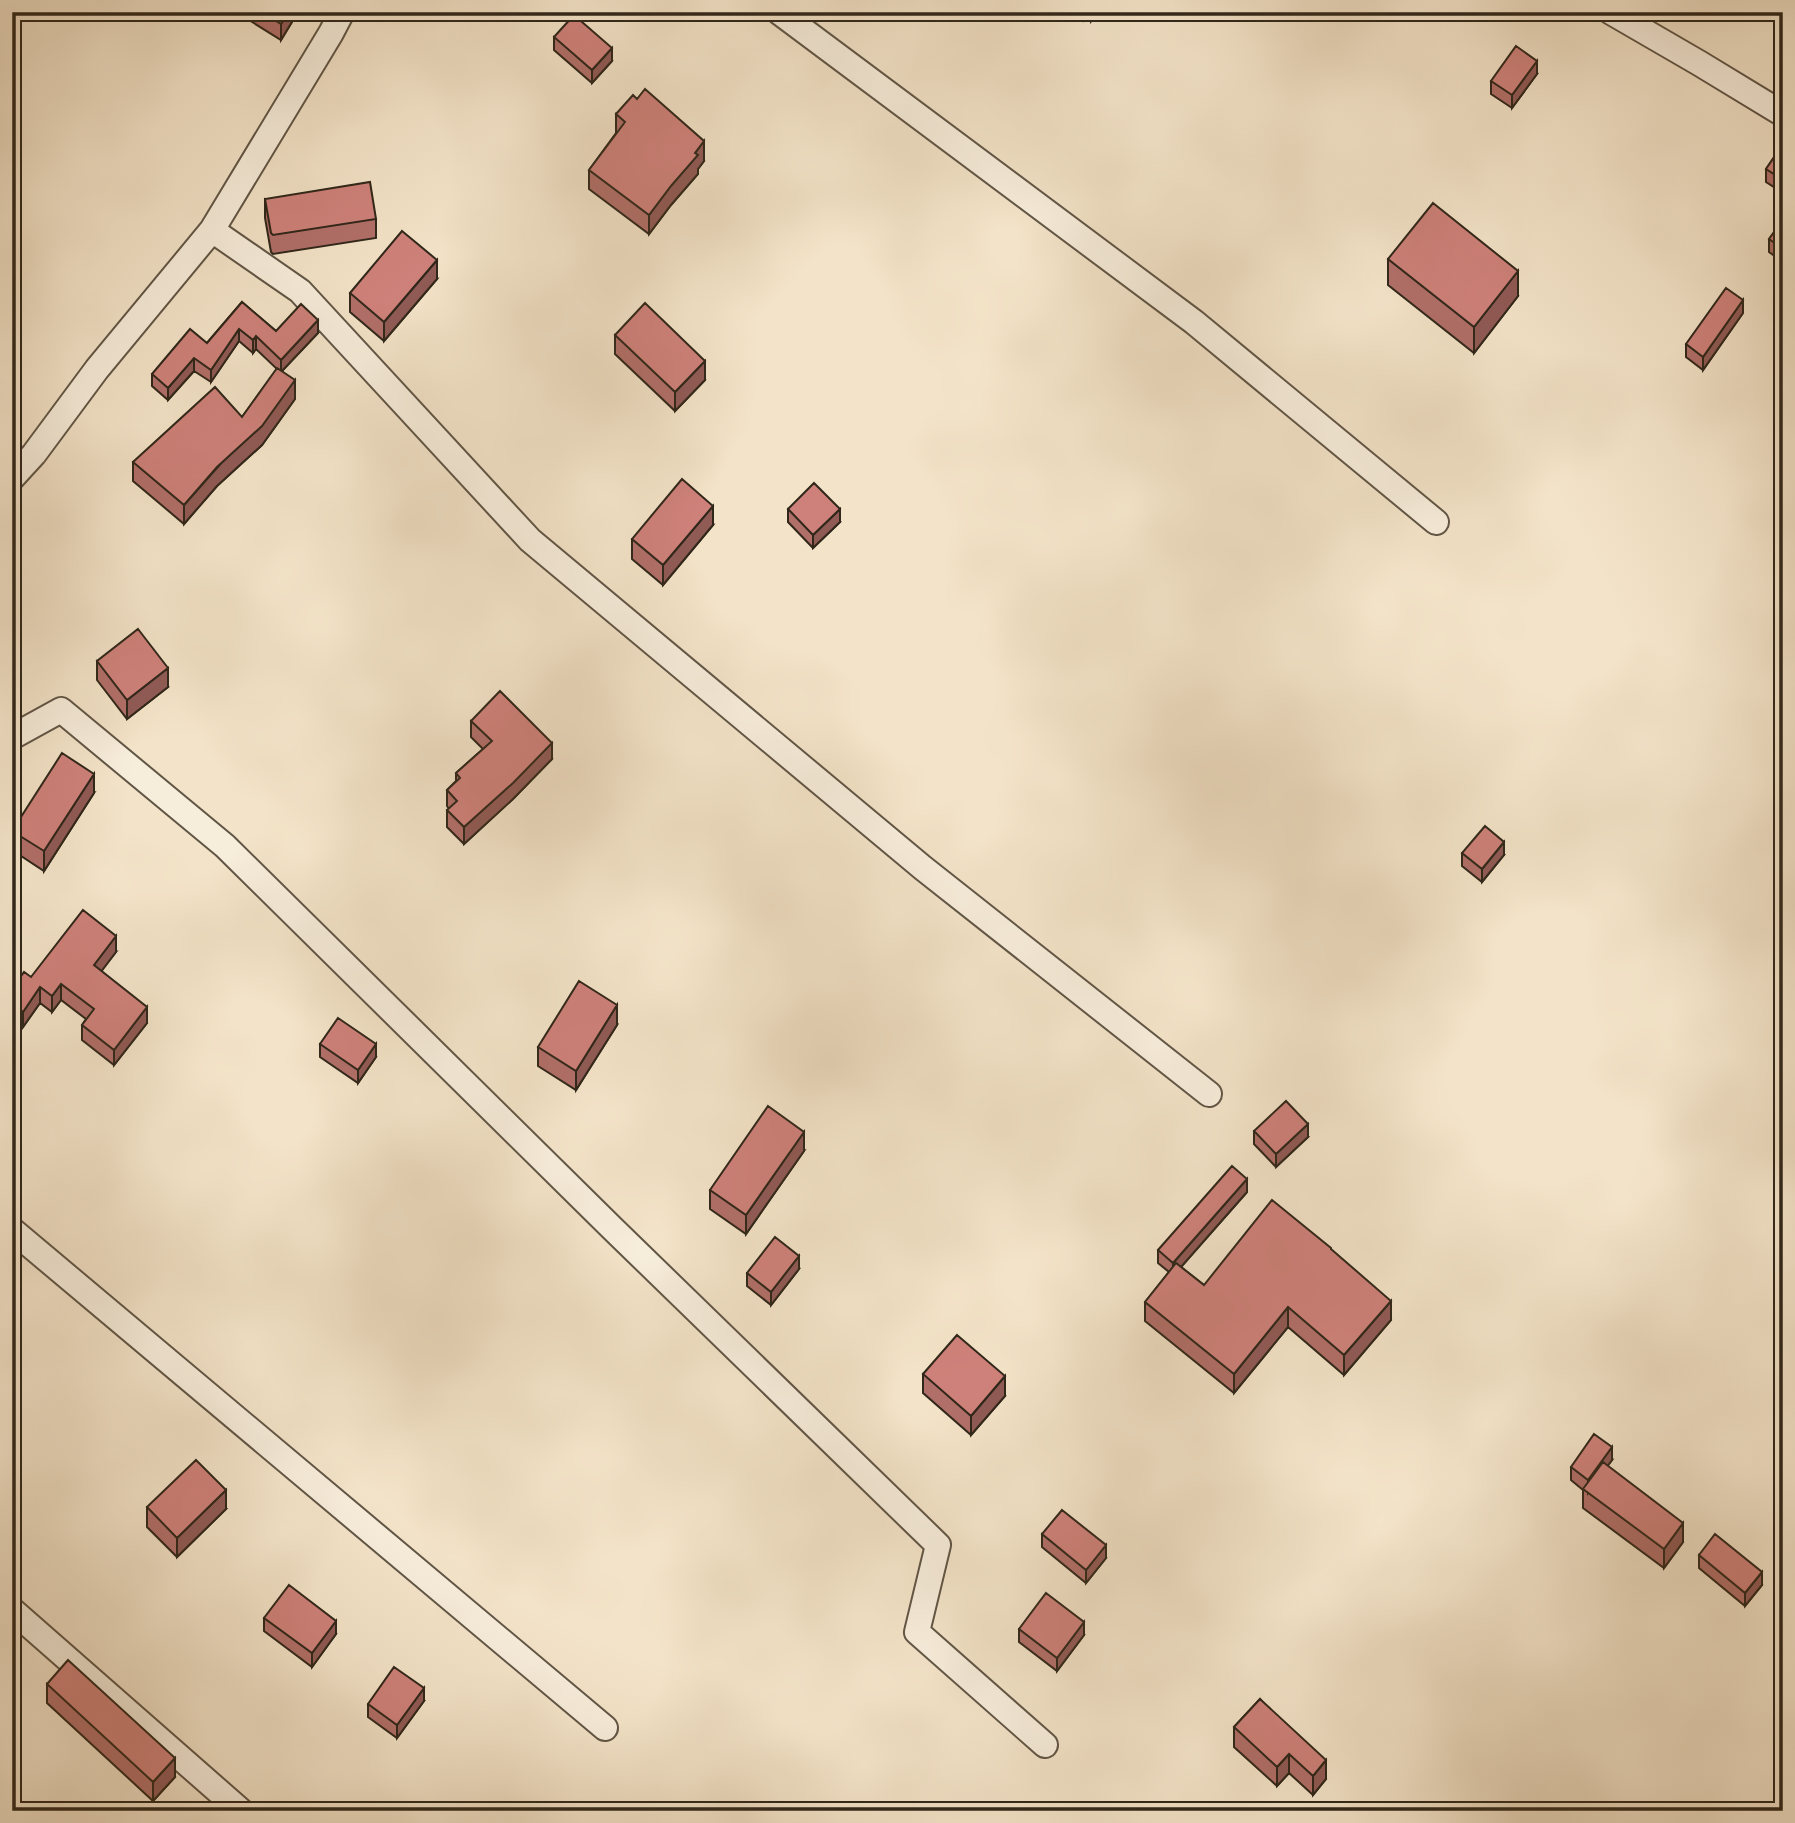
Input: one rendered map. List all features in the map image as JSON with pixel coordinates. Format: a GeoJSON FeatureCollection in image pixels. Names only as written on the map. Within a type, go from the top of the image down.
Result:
{"type":"FeatureCollection","features":[{"type":"Feature","properties":{"kind":"street"},"geometry":{"type":"LineString","coordinates":[[12,478],[34,454],[97,369],[212,230],[341,12]]}},
{"type":"Feature","properties":{"kind":"street"},"geometry":{"type":"LineString","coordinates":[[779,12],[1194,322],[1436,522]]}},
{"type":"Feature","properties":{"kind":"street"},"geometry":{"type":"LineString","coordinates":[[1611,12],[1783,114]]}},
{"type":"Feature","properties":{"kind":"street"},"geometry":{"type":"LineString","coordinates":[[212,230],[300,291],[530,540],[923,868],[1209,1094]]}},
{"type":"Feature","properties":{"kind":"street"},"geometry":{"type":"LineString","coordinates":[[12,737],[61,710],[225,846],[938,1545],[917,1632],[1045,1745]]}},
{"type":"Feature","properties":{"kind":"street"},"geometry":{"type":"LineString","coordinates":[[12,1230],[605,1728]]}},
{"type":"Feature","properties":{"kind":"street"},"geometry":{"type":"LineString","coordinates":[[12,1610],[241,1811]]}},
{"type":"Feature","properties":{"kind":"building"},"geometry":{"type":"Polygon","coordinates":[[[261,12],[289,12],[281,24],[261,12]]]}},
{"type":"Feature","properties":{"kind":"building"},"geometry":{"type":"Polygon","coordinates":[[[574,15],[612,48],[592,70],[554,37],[574,15]]]}},
{"type":"Feature","properties":{"kind":"building"},"geometry":{"type":"Polygon","coordinates":[[[1516,46],[1537,61],[1512,95],[1491,81],[1516,46]]]}},
{"type":"Feature","properties":{"kind":"building"},"geometry":{"type":"Polygon","coordinates":[[[645,89],[704,141],[695,153],[698,155],[649,215],[589,170],[625,122],[616,114],[633,95],[637,99],[645,89]]]}},
{"type":"Feature","properties":{"kind":"building"},"geometry":{"type":"Polygon","coordinates":[[[1783,144],[1783,180],[1766,169],[1783,144]]]}},
{"type":"Feature","properties":{"kind":"building"},"geometry":{"type":"Polygon","coordinates":[[[370,182],[376,219],[273,235],[271,233],[265,199],[370,182]]]}},
{"type":"Feature","properties":{"kind":"building"},"geometry":{"type":"Polygon","coordinates":[[[1433,203],[1518,271],[1474,327],[1388,259],[1433,203]]]}},
{"type":"Feature","properties":{"kind":"building"},"geometry":{"type":"Polygon","coordinates":[[[1783,220],[1783,249],[1769,239],[1783,220]]]}},
{"type":"Feature","properties":{"kind":"building"},"geometry":{"type":"Polygon","coordinates":[[[402,231],[437,260],[384,322],[350,293],[402,231]]]}},
{"type":"Feature","properties":{"kind":"building"},"geometry":{"type":"Polygon","coordinates":[[[1726,288],[1743,300],[1703,357],[1686,344],[1726,288]]]}},
{"type":"Feature","properties":{"kind":"building"},"geometry":{"type":"Polygon","coordinates":[[[242,302],[276,331],[301,304],[318,320],[281,360],[256,336],[253,340],[239,329],[211,370],[194,358],[168,388],[152,374],[190,329],[207,343],[242,302]]]}},
{"type":"Feature","properties":{"kind":"building"},"geometry":{"type":"Polygon","coordinates":[[[645,303],[705,361],[675,392],[615,335],[645,303]]]}},
{"type":"Feature","properties":{"kind":"building"},"geometry":{"type":"Polygon","coordinates":[[[277,368],[295,380],[262,426],[217,467],[184,505],[133,462],[215,387],[242,417],[277,368]]]}},
{"type":"Feature","properties":{"kind":"building"},"geometry":{"type":"Polygon","coordinates":[[[682,479],[713,506],[663,565],[632,539],[682,479]]]}},
{"type":"Feature","properties":{"kind":"building"},"geometry":{"type":"Polygon","coordinates":[[[814,483],[840,509],[813,535],[788,509],[814,483]]]}},
{"type":"Feature","properties":{"kind":"building"},"geometry":{"type":"Polygon","coordinates":[[[138,629],[168,668],[127,700],[97,661],[138,629]]]}},
{"type":"Feature","properties":{"kind":"building"},"geometry":{"type":"Polygon","coordinates":[[[500,691],[552,743],[464,827],[447,810],[457,801],[447,790],[460,778],[456,773],[492,741],[471,721],[500,691]]]}},
{"type":"Feature","properties":{"kind":"building"},"geometry":{"type":"Polygon","coordinates":[[[62,753],[94,774],[44,851],[12,831],[62,753]]]}},
{"type":"Feature","properties":{"kind":"building"},"geometry":{"type":"Polygon","coordinates":[[[1485,826],[1504,842],[1482,869],[1462,853],[1485,826]]]}},
{"type":"Feature","properties":{"kind":"building"},"geometry":{"type":"Polygon","coordinates":[[[83,910],[116,936],[94,965],[147,1007],[114,1050],[82,1025],[94,1009],[61,984],[52,996],[40,987],[23,1012],[12,1004],[12,989],[24,972],[31,977],[83,910]]]}},
{"type":"Feature","properties":{"kind":"building"},"geometry":{"type":"Polygon","coordinates":[[[579,981],[617,1005],[576,1071],[538,1047],[579,981]]]}},
{"type":"Feature","properties":{"kind":"building"},"geometry":{"type":"Polygon","coordinates":[[[338,1018],[376,1044],[358,1070],[320,1044],[338,1018]]]}},
{"type":"Feature","properties":{"kind":"building"},"geometry":{"type":"Polygon","coordinates":[[[1286,1101],[1308,1124],[1276,1154],[1254,1131],[1286,1101]]]}},
{"type":"Feature","properties":{"kind":"building"},"geometry":{"type":"Polygon","coordinates":[[[768,1106],[804,1132],[746,1215],[710,1190],[768,1106]]]}},
{"type":"Feature","properties":{"kind":"building"},"geometry":{"type":"Polygon","coordinates":[[[1232,1166],[1247,1179],[1173,1263],[1158,1250],[1232,1166]]]}},
{"type":"Feature","properties":{"kind":"building"},"geometry":{"type":"Polygon","coordinates":[[[1272,1200],[1391,1301],[1344,1355],[1288,1307],[1234,1374],[1145,1302],[1176,1263],[1204,1285],[1272,1200]]]}},
{"type":"Feature","properties":{"kind":"building"},"geometry":{"type":"Polygon","coordinates":[[[775,1237],[799,1256],[771,1292],[747,1273],[775,1237]]]}},
{"type":"Feature","properties":{"kind":"building"},"geometry":{"type":"Polygon","coordinates":[[[957,1335],[1005,1376],[971,1416],[923,1374],[957,1335]]]}},
{"type":"Feature","properties":{"kind":"building"},"geometry":{"type":"Polygon","coordinates":[[[1594,1434],[1612,1447],[1588,1480],[1571,1467],[1594,1434]]]}},
{"type":"Feature","properties":{"kind":"building"},"geometry":{"type":"Polygon","coordinates":[[[196,1460],[226,1490],[177,1538],[147,1507],[196,1460]]]}},
{"type":"Feature","properties":{"kind":"building"},"geometry":{"type":"Polygon","coordinates":[[[1603,1462],[1683,1523],[1664,1549],[1583,1489],[1603,1462]]]}},
{"type":"Feature","properties":{"kind":"building"},"geometry":{"type":"Polygon","coordinates":[[[1062,1510],[1106,1545],[1086,1570],[1042,1534],[1062,1510]]]}},
{"type":"Feature","properties":{"kind":"building"},"geometry":{"type":"Polygon","coordinates":[[[1715,1534],[1762,1572],[1745,1593],[1699,1555],[1715,1534]]]}},
{"type":"Feature","properties":{"kind":"building"},"geometry":{"type":"Polygon","coordinates":[[[289,1585],[336,1621],[312,1653],[264,1618],[289,1585]]]}},
{"type":"Feature","properties":{"kind":"building"},"geometry":{"type":"Polygon","coordinates":[[[1046,1593],[1084,1622],[1057,1658],[1019,1629],[1046,1593]]]}},
{"type":"Feature","properties":{"kind":"building"},"geometry":{"type":"Polygon","coordinates":[[[68,1660],[175,1758],[153,1782],[47,1684],[68,1660]]]}},
{"type":"Feature","properties":{"kind":"building"},"geometry":{"type":"Polygon","coordinates":[[[394,1667],[424,1688],[397,1725],[368,1704],[394,1667]]]}},
{"type":"Feature","properties":{"kind":"building"},"geometry":{"type":"Polygon","coordinates":[[[1260,1699],[1326,1760],[1313,1776],[1289,1754],[1277,1767],[1234,1727],[1260,1699]]]}}]}
